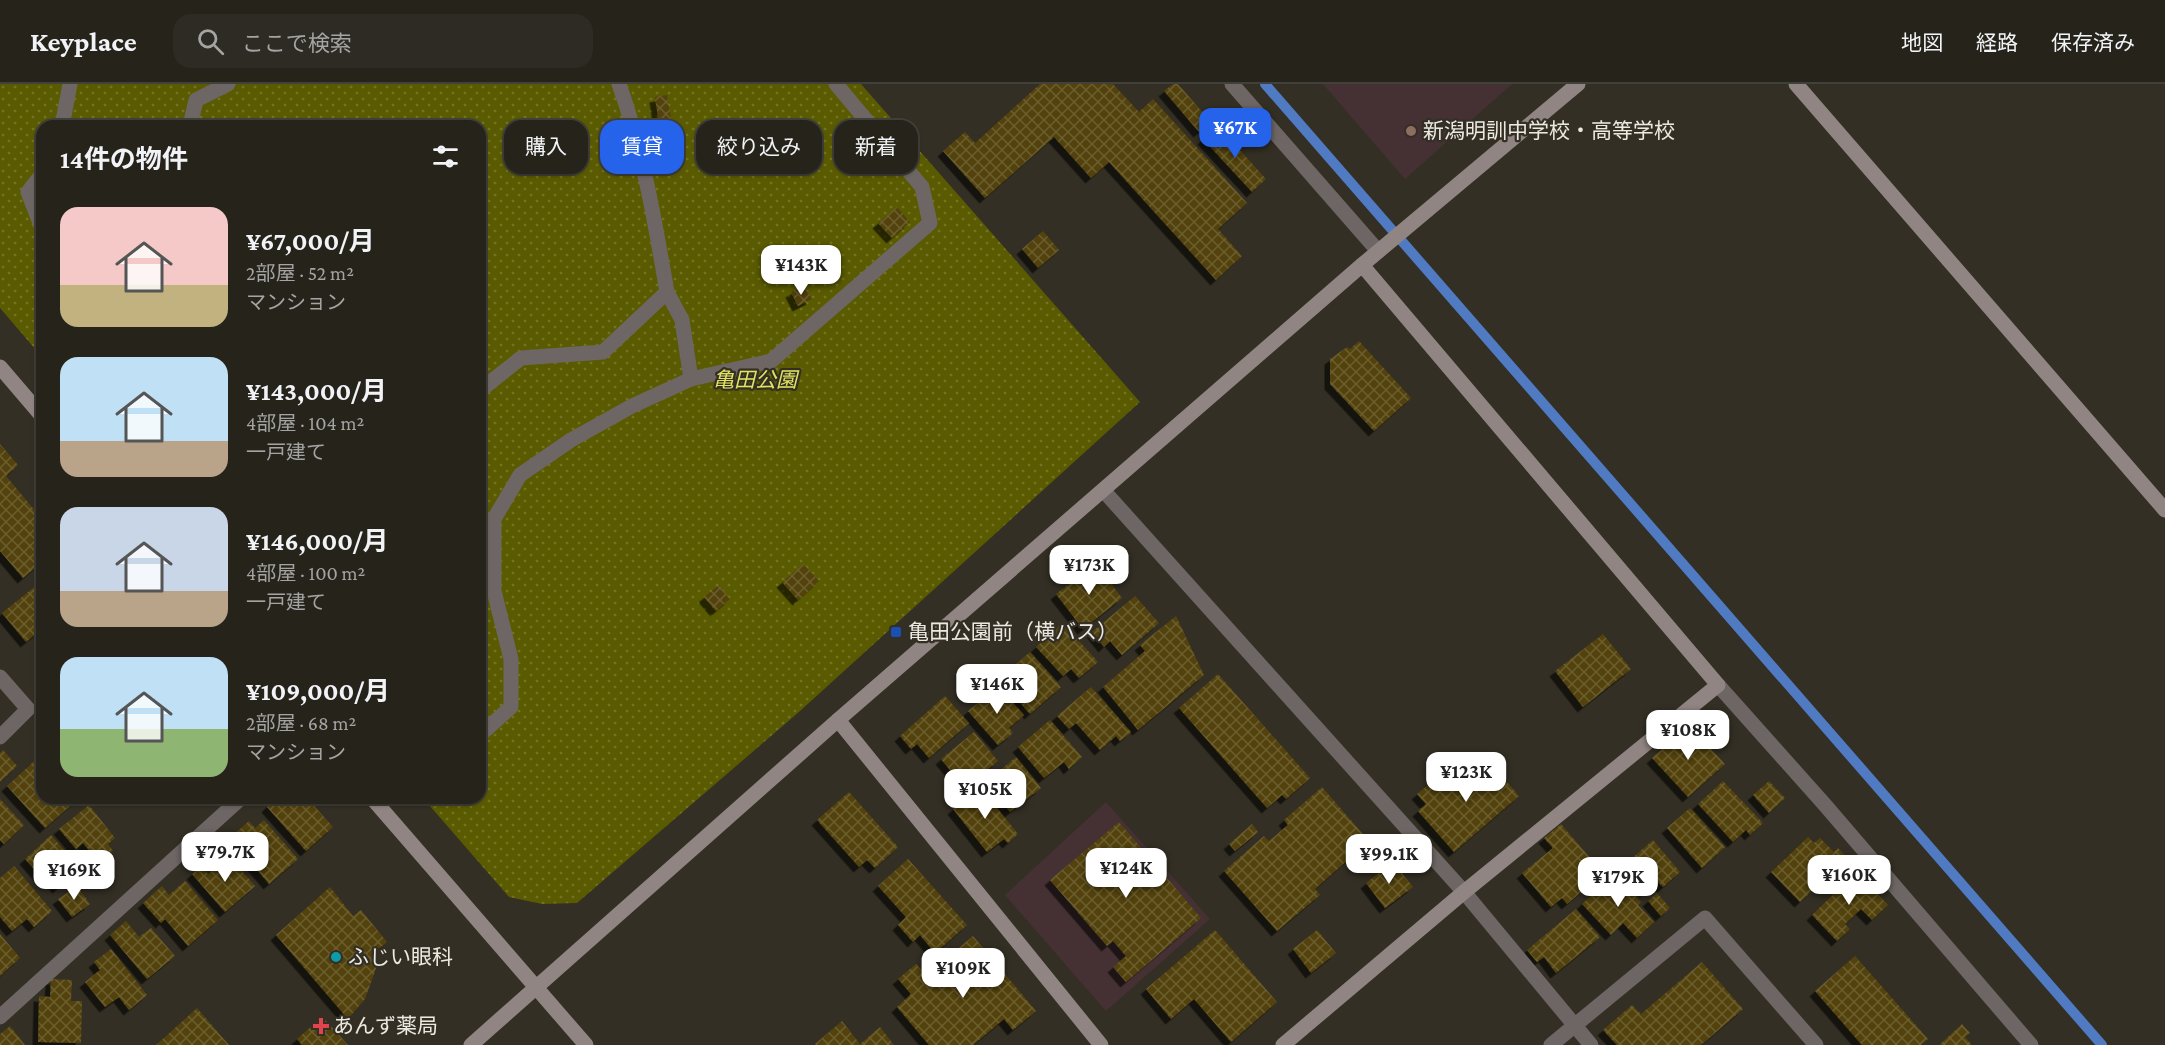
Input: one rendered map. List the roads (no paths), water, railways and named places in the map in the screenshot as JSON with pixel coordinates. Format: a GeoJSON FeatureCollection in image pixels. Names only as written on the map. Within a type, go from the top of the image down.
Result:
{"type":"FeatureCollection","features":[{"type":"Feature","properties":{"kind":"street"},"geometry":{"type":"LineString","coordinates":[[63,120],[70,84]]}},
{"type":"Feature","properties":{"kind":"street"},"geometry":{"type":"LineString","coordinates":[[191,120],[196,100],[228,84]]}},
{"type":"Feature","properties":{"kind":"street"},"geometry":{"type":"LineString","coordinates":[[619,84],[642,163],[667,292],[682,320],[691,379]]}},
{"type":"Feature","properties":{"kind":"street"},"geometry":{"type":"LineString","coordinates":[[486,730],[511,707],[511,659],[494,591],[494,519],[520,475],[571,440],[632,406],[691,379],[771,361],[930,223],[922,187],[836,84]]}},
{"type":"Feature","properties":{"kind":"street"},"geometry":{"type":"LineString","coordinates":[[1232,84],[1378,251]]}},
{"type":"Feature","properties":{"kind":"street"},"geometry":{"type":"LineString","coordinates":[[471,1045],[537,989],[838,720],[1378,251],[1578,84]]}},
{"type":"Feature","properties":{"kind":"street"},"geometry":{"type":"LineString","coordinates":[[1796,84],[2165,510]]}},
{"type":"Feature","properties":{"kind":"street"},"geometry":{"type":"LineString","coordinates":[[36,182],[28,192],[36,213]]}},
{"type":"Feature","properties":{"kind":"street"},"geometry":{"type":"LineString","coordinates":[[1362,265],[1718,685],[1825,805],[2031,1045]]}},
{"type":"Feature","properties":{"kind":"street"},"geometry":{"type":"LineString","coordinates":[[486,386],[521,358],[603,352],[667,292]]}},
{"type":"Feature","properties":{"kind":"street"},"geometry":{"type":"LineString","coordinates":[[1,372],[36,410]]}},
{"type":"Feature","properties":{"kind":"street"},"geometry":{"type":"LineString","coordinates":[[1103,490],[1464,892],[1591,1045]]}},
{"type":"Feature","properties":{"kind":"street"},"geometry":{"type":"LineString","coordinates":[[0,676],[28,710],[0,737]]}},
{"type":"Feature","properties":{"kind":"street"},"geometry":{"type":"LineString","coordinates":[[1283,1045],[1464,892],[1718,685]]}},
{"type":"Feature","properties":{"kind":"street"},"geometry":{"type":"LineString","coordinates":[[838,720],[1101,1045]]}},
{"type":"Feature","properties":{"kind":"street"},"geometry":{"type":"LineString","coordinates":[[0,1017],[234,804]]}},
{"type":"Feature","properties":{"kind":"street"},"geometry":{"type":"LineString","coordinates":[[377,804],[586,1045]]}},
{"type":"Feature","properties":{"kind":"street"},"geometry":{"type":"LineString","coordinates":[[1551,1045],[1705,918],[1816,1045]]}},
{"type":"Feature","properties":{"kind":"waterway"},"geometry":{"type":"LineString","coordinates":[[1265,84],[2102,1045]]}},
{"type":"Feature","properties":{"kind":"place","name":"新潟明訓中学校・高等学校"},"geometry":{"type":"Point","coordinates":[1411,131]}},
{"type":"Feature","properties":{"kind":"place","name":"亀田公園前（横バス）"},"geometry":{"type":"Point","coordinates":[896,632]}},
{"type":"Feature","properties":{"kind":"place","name":"ふじい眼科"},"geometry":{"type":"Point","coordinates":[336,957]}},
{"type":"Feature","properties":{"kind":"place","name":"あんず薬局"},"geometry":{"type":"Point","coordinates":[321,1026]}},
{"type":"Feature","properties":{"kind":"park label","name":"亀田公園"},"geometry":{"type":"Point","coordinates":[755,380]}}]}
